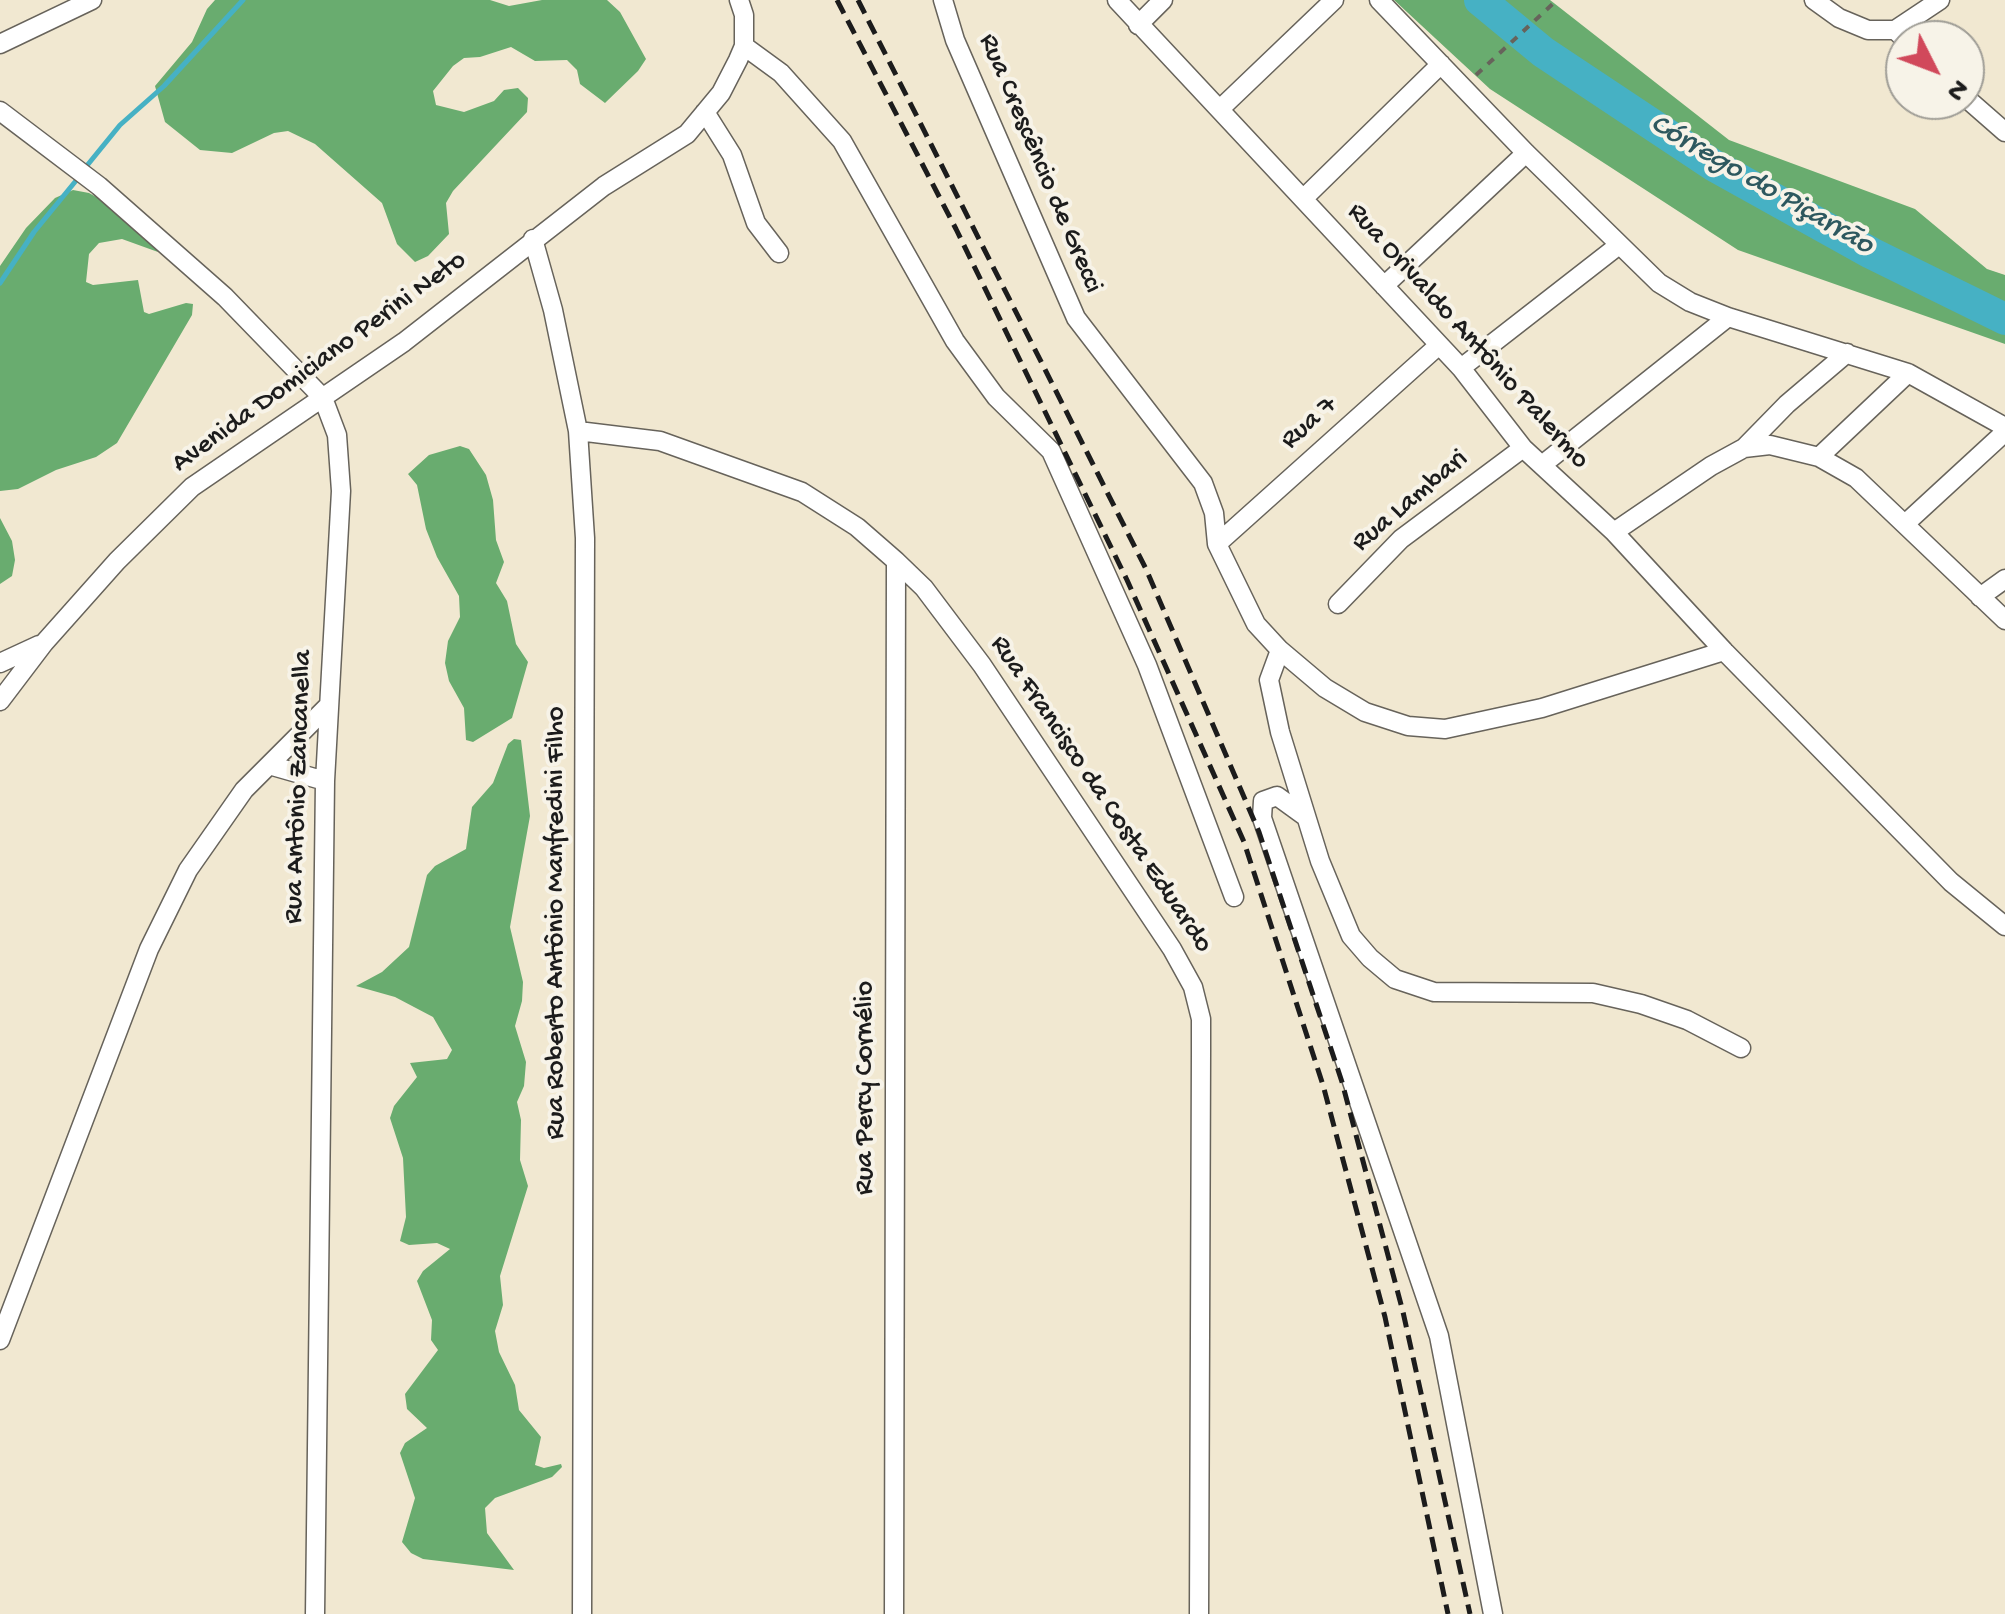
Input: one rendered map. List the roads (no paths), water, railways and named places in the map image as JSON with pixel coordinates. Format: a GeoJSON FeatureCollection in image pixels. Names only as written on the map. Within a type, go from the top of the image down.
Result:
{"type":"FeatureCollection","features":[{"type":"Feature","properties":{"kind":"street"},"geometry":{"type":"LineString","coordinates":[[0,44],[92,0]]}},
{"type":"Feature","properties":{"kind":"street"},"geometry":{"type":"LineString","coordinates":[[739,0],[744,15],[744,46],[781,72],[842,141],[955,342],[996,397],[1051,451],[1147,665],[1234,897]]}},
{"type":"Feature","properties":{"kind":"street","name":"Rua Crescêncio de Grecci"},"geometry":{"type":"LineString","coordinates":[[943,0],[955,40],[1076,318],[1203,483],[1214,514],[1217,544],[1256,624],[1325,688],[1366,712],[1408,726],[1445,729],[1542,708],[1724,652]]}},
{"type":"Feature","properties":{"kind":"street","name":"Rua Orivaldo Antônio Palermo"},"geometry":{"type":"LineString","coordinates":[[1118,0],[1461,368],[1523,448],[1614,532],[1724,652],[1948,879],[2005,926]]}},
{"type":"Feature","properties":{"kind":"street"},"geometry":{"type":"LineString","coordinates":[[1138,24],[1163,0]]}},
{"type":"Feature","properties":{"kind":"street"},"geometry":{"type":"LineString","coordinates":[[1220,109],[1334,0]]}},
{"type":"Feature","properties":{"kind":"street"},"geometry":{"type":"LineString","coordinates":[[1379,0],[1526,153],[1660,283],[1690,302],[1728,317],[1908,373],[2005,430],[1905,524]]}},
{"type":"Feature","properties":{"kind":"street"},"geometry":{"type":"LineString","coordinates":[[1814,0],[1839,18],[1885,33]]}},
{"type":"Feature","properties":{"kind":"street"},"geometry":{"type":"LineString","coordinates":[[1918,20],[1940,0]]}},
{"type":"Feature","properties":{"kind":"street","name":"Avenida Domiciano Perini Neto"},"geometry":{"type":"LineString","coordinates":[[0,701],[44,642],[192,486],[404,342],[604,186],[688,134],[721,93],[744,46]]}},
{"type":"Feature","properties":{"kind":"street"},"geometry":{"type":"LineString","coordinates":[[1304,198],[1441,64]]}},
{"type":"Feature","properties":{"kind":"street","name":"Rua Antônio Zancanella"},"geometry":{"type":"LineString","coordinates":[[0,111],[99,186],[226,297],[323,398],[336,435],[341,490],[325,781],[316,1614]]}},
{"type":"Feature","properties":{"kind":"street"},"geometry":{"type":"LineString","coordinates":[[706,112],[732,156],[756,222],[780,253]]}},
{"type":"Feature","properties":{"kind":"street"},"geometry":{"type":"LineString","coordinates":[[1985,114],[2005,132]]}},
{"type":"Feature","properties":{"kind":"street"},"geometry":{"type":"LineString","coordinates":[[1384,286],[1526,153]]}},
{"type":"Feature","properties":{"kind":"street","name":"Rua Roberto Antônio Manfredini Filho"},"geometry":{"type":"LineString","coordinates":[[532,239],[553,310],[578,431],[584,538],[582,1614]]}},
{"type":"Feature","properties":{"kind":"street"},"geometry":{"type":"LineString","coordinates":[[1461,368],[1619,245]]}},
{"type":"Feature","properties":{"kind":"street"},"geometry":{"type":"LineString","coordinates":[[1542,465],[1728,317]]}},
{"type":"Feature","properties":{"kind":"street","name":"Rua 7"},"geometry":{"type":"LineString","coordinates":[[1217,544],[1439,345]]}},
{"type":"Feature","properties":{"kind":"street"},"geometry":{"type":"LineString","coordinates":[[1614,532],[1744,448],[1787,404],[1847,353]]}},
{"type":"Feature","properties":{"kind":"street"},"geometry":{"type":"LineString","coordinates":[[1820,457],[1908,373]]}},
{"type":"Feature","properties":{"kind":"street","name":"Rua Francisco da Costa Eduardo"},"geometry":{"type":"LineString","coordinates":[[578,431],[660,441],[802,492],[857,526],[896,561],[924,588],[982,665],[1172,948],[1193,987],[1201,1019],[1199,1614]]}},
{"type":"Feature","properties":{"kind":"street"},"geometry":{"type":"LineString","coordinates":[[1744,448],[1770,445],[1820,457],[1856,478],[2005,620]]}},
{"type":"Feature","properties":{"kind":"street","name":"Rua Lambari"},"geometry":{"type":"LineString","coordinates":[[1338,604],[1401,539],[1523,448]]}},
{"type":"Feature","properties":{"kind":"street","name":"Rua Percy Cornélio"},"geometry":{"type":"LineString","coordinates":[[894,1614],[896,561]]}},
{"type":"Feature","properties":{"kind":"street"},"geometry":{"type":"LineString","coordinates":[[1980,597],[2005,578]]}},
{"type":"Feature","properties":{"kind":"street"},"geometry":{"type":"LineString","coordinates":[[0,663],[44,642]]}},
{"type":"Feature","properties":{"kind":"street"},"geometry":{"type":"LineString","coordinates":[[1280,650],[1269,680],[1280,732],[1320,862],[1351,936],[1394,979],[1434,992],[1593,992],[1686,1020],[1741,1048]]}},
{"type":"Feature","properties":{"kind":"street"},"geometry":{"type":"LineString","coordinates":[[0,1340],[149,948],[188,870],[213,832],[268,765],[327,707]]}},
{"type":"Feature","properties":{"kind":"street"},"geometry":{"type":"LineString","coordinates":[[268,765],[325,781]]}},
{"type":"Feature","properties":{"kind":"street"},"geometry":{"type":"LineString","coordinates":[[1306,818],[1278,796],[1262,802],[1262,818],[1439,1336],[1493,1614]]}},
{"type":"Feature","properties":{"kind":"waterway"},"geometry":{"type":"LineString","coordinates":[[85,168],[120,125],[164,86],[243,0]]}},
{"type":"Feature","properties":{"kind":"waterway","name":"Córrego do Piçarrão"},"geometry":{"type":"LineString","coordinates":[[1480,0],[1543,52],[1713,165],[1871,253],[2005,319]]}},
{"type":"Feature","properties":{"kind":"waterway"},"geometry":{"type":"LineString","coordinates":[[0,283],[34,232],[79,177]]}},
{"type":"Feature","properties":{"kind":"railway"},"geometry":{"type":"LineString","coordinates":[[837,0],[956,229],[1127,580],[1244,842],[1323,1085],[1385,1317],[1448,1614]]}},
{"type":"Feature","properties":{"kind":"railway"},"geometry":{"type":"LineString","coordinates":[[858,0],[1146,569],[1259,832],[1342,1082],[1403,1312],[1470,1614]]}}]}
